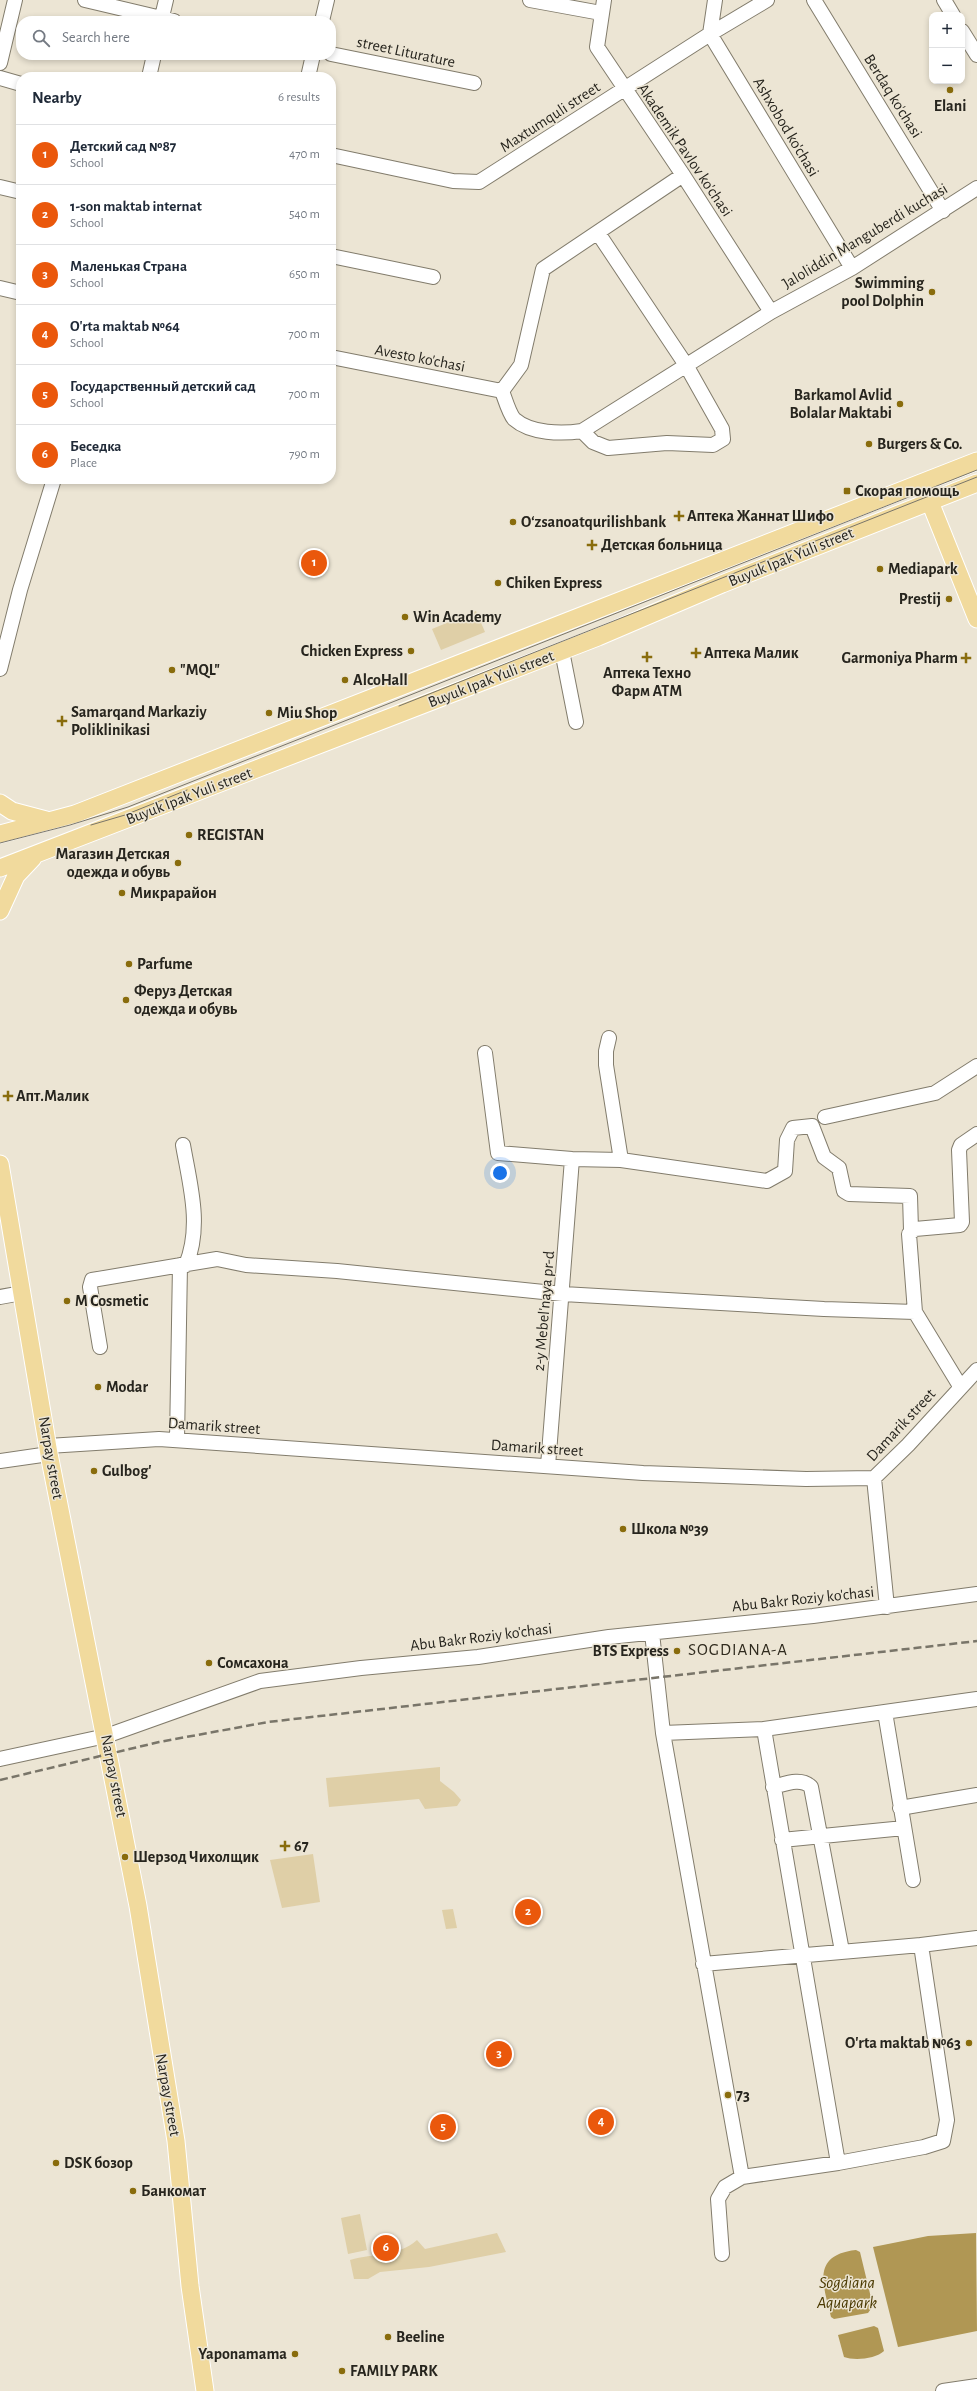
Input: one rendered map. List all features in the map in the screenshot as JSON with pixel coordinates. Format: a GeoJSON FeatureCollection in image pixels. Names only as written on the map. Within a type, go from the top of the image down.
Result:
{"type":"FeatureCollection","features":[{"type":"Feature","properties":{"kind":"main road","name":"Buyuk Ipak Yuli street"},"geometry":{"type":"LineString","coordinates":[[0,834],[75,814],[977,461]]}},
{"type":"Feature","properties":{"kind":"main road"},"geometry":{"type":"LineString","coordinates":[[923,483],[977,619]]}},
{"type":"Feature","properties":{"kind":"main road","name":"Buyuk Ipak Yuli street"},"geometry":{"type":"LineString","coordinates":[[1,865],[37,855],[562,651],[977,483]]}},
{"type":"Feature","properties":{"kind":"main road"},"geometry":{"type":"LineString","coordinates":[[0,803],[23,815],[50,820]]}},
{"type":"Feature","properties":{"kind":"main road"},"geometry":{"type":"LineString","coordinates":[[0,911],[16,876],[37,855]]}},
{"type":"Feature","properties":{"kind":"main road"},"geometry":{"type":"LineString","coordinates":[[0,885],[1,865]]}},
{"type":"Feature","properties":{"kind":"main road","name":"Narpay street"},"geometry":{"type":"LineString","coordinates":[[0,1164],[49,1450],[138,1906],[176,2140],[190,2286],[205,2391]]}},
{"type":"Feature","properties":{"kind":"street"},"geometry":{"type":"LineString","coordinates":[[0,63],[15,0]]}},
{"type":"Feature","properties":{"kind":"street"},"geometry":{"type":"LineString","coordinates":[[85,0],[150,16]]}},
{"type":"Feature","properties":{"kind":"street"},"geometry":{"type":"LineString","coordinates":[[166,0],[166,16]]}},
{"type":"Feature","properties":{"kind":"street"},"geometry":{"type":"LineString","coordinates":[[323,16],[327,0]]}},
{"type":"Feature","properties":{"kind":"street"},"geometry":{"type":"LineString","coordinates":[[530,0],[603,6]]}},
{"type":"Feature","properties":{"kind":"street"},"geometry":{"type":"LineString","coordinates":[[710,34],[715,0]]}},
{"type":"Feature","properties":{"kind":"street","name":"Maxtumquli street"},"geometry":{"type":"LineString","coordinates":[[336,156],[453,181],[479,182],[710,34],[767,0]]}},
{"type":"Feature","properties":{"kind":"street","name":"Berdaq ko'chasi"},"geometry":{"type":"LineString","coordinates":[[814,0],[943,211]]}},
{"type":"Feature","properties":{"kind":"street"},"geometry":{"type":"LineString","coordinates":[[944,0],[950,12]]}},
{"type":"Feature","properties":{"kind":"street","name":"Akademik Pavlov ko'chasi"},"geometry":{"type":"LineString","coordinates":[[603,6],[597,46],[624,89],[683,175],[771,312]]}},
{"type":"Feature","properties":{"kind":"street","name":"Ashxobod ko'chasi"},"geometry":{"type":"LineString","coordinates":[[710,34],[852,268]]}},
{"type":"Feature","properties":{"kind":"street"},"geometry":{"type":"LineString","coordinates":[[965,36],[977,55]]}},
{"type":"Feature","properties":{"kind":"street","name":"street Liturature"},"geometry":{"type":"LineString","coordinates":[[336,55],[474,83]]}},
{"type":"Feature","properties":{"kind":"street"},"geometry":{"type":"LineString","coordinates":[[150,72],[153,60]]}},
{"type":"Feature","properties":{"kind":"street"},"geometry":{"type":"LineString","coordinates":[[309,72],[312,60]]}},
{"type":"Feature","properties":{"kind":"street"},"geometry":{"type":"LineString","coordinates":[[0,78],[16,83]]}},
{"type":"Feature","properties":{"kind":"street"},"geometry":{"type":"LineString","coordinates":[[598,233],[686,365],[722,429],[723,439],[713,445],[667,443],[608,448],[593,442],[582,431],[564,434],[538,431],[514,419],[502,391],[521,365],[543,269],[683,175]]}},
{"type":"Feature","properties":{"kind":"street"},"geometry":{"type":"LineString","coordinates":[[0,187],[16,191]]}},
{"type":"Feature","properties":{"kind":"street","name":"Jaloliddin Manguberdi kuchasi"},"geometry":{"type":"LineString","coordinates":[[582,431],[771,312],[852,268],[977,188]]}},
{"type":"Feature","properties":{"kind":"street"},"geometry":{"type":"LineString","coordinates":[[336,257],[433,277]]}},
{"type":"Feature","properties":{"kind":"street"},"geometry":{"type":"LineString","coordinates":[[0,288],[16,292]]}},
{"type":"Feature","properties":{"kind":"street","name":"Avesto ko'chasi"},"geometry":{"type":"LineString","coordinates":[[336,358],[502,391]]}},
{"type":"Feature","properties":{"kind":"street"},"geometry":{"type":"LineString","coordinates":[[0,669],[20,590],[52,484]]}},
{"type":"Feature","properties":{"kind":"street"},"geometry":{"type":"LineString","coordinates":[[562,651],[576,722]]}},
{"type":"Feature","properties":{"kind":"street"},"geometry":{"type":"LineString","coordinates":[[609,1038],[606,1051],[606,1065],[621,1160]]}},
{"type":"Feature","properties":{"kind":"street"},"geometry":{"type":"LineString","coordinates":[[485,1053],[498,1153],[572,1159],[621,1160],[767,1181],[785,1171],[787,1140],[793,1128],[812,1126],[824,1157],[839,1168],[844,1191],[849,1194],[910,1196],[910,1240],[915,1312],[960,1386]]}},
{"type":"Feature","properties":{"kind":"street"},"geometry":{"type":"LineString","coordinates":[[825,1117],[935,1093],[977,1066]]}},
{"type":"Feature","properties":{"kind":"street"},"geometry":{"type":"LineString","coordinates":[[911,1230],[960,1225],[962,1222],[959,1150],[961,1145],[977,1134]]}},
{"type":"Feature","properties":{"kind":"street"},"geometry":{"type":"LineString","coordinates":[[177,1440],[183,1265],[192,1249],[195,1232],[193,1196],[183,1145]]}},
{"type":"Feature","properties":{"kind":"street","name":"2-y Mebel'naya pr-d"},"geometry":{"type":"LineString","coordinates":[[548,1466],[563,1294],[572,1159]]}},
{"type":"Feature","properties":{"kind":"street"},"geometry":{"type":"LineString","coordinates":[[100,1347],[90,1287],[92,1280],[217,1259],[246,1265],[337,1271],[563,1294],[816,1309],[915,1312]]}},
{"type":"Feature","properties":{"kind":"street"},"geometry":{"type":"LineString","coordinates":[[0,1297],[22,1294]]}},
{"type":"Feature","properties":{"kind":"street","name":"Damarik street"},"geometry":{"type":"LineString","coordinates":[[0,1461],[49,1450],[159,1439],[666,1474],[806,1479],[874,1478],[908,1445],[960,1386],[977,1370]]}},
{"type":"Feature","properties":{"kind":"street"},"geometry":{"type":"LineString","coordinates":[[874,1478],[887,1607]]}},
{"type":"Feature","properties":{"kind":"street","name":"Abu Bakr Roziy ko'chasi"},"geometry":{"type":"LineString","coordinates":[[0,1759],[106,1736],[260,1681],[361,1668],[478,1657],[652,1633],[887,1607],[977,1594]]}},
{"type":"Feature","properties":{"kind":"street"},"geometry":{"type":"LineString","coordinates":[[652,1633],[663,1733],[742,2177]]}},
{"type":"Feature","properties":{"kind":"street"},"geometry":{"type":"LineString","coordinates":[[663,1733],[764,1729],[977,1699]]}},
{"type":"Feature","properties":{"kind":"street"},"geometry":{"type":"LineString","coordinates":[[885,1712],[913,1880]]}},
{"type":"Feature","properties":{"kind":"street"},"geometry":{"type":"LineString","coordinates":[[764,1729],[801,1955],[838,2163]]}},
{"type":"Feature","properties":{"kind":"street"},"geometry":{"type":"LineString","coordinates":[[773,1787],[798,1782],[806,1782],[811,1787],[842,1952]]}},
{"type":"Feature","properties":{"kind":"street"},"geometry":{"type":"LineString","coordinates":[[900,1808],[977,1795]]}},
{"type":"Feature","properties":{"kind":"street"},"geometry":{"type":"LineString","coordinates":[[782,1840],[904,1828]]}},
{"type":"Feature","properties":{"kind":"street"},"geometry":{"type":"LineString","coordinates":[[704,1964],[921,1945],[977,1938]]}},
{"type":"Feature","properties":{"kind":"street"},"geometry":{"type":"LineString","coordinates":[[722,2254],[718,2199],[725,2187],[742,2177],[838,2163],[924,2147],[943,2141],[947,2120],[921,1945]]}},
{"type":"Feature","properties":{"kind":"street"},"geometry":{"type":"LineString","coordinates":[[943,2391],[977,2386]]}},
{"type":"Feature","properties":{"kind":"shaded area"},"geometry":{"type":"Polygon","coordinates":[[[476,611],[485,632],[441,650],[432,629],[476,611]]]}},
{"type":"Feature","properties":{"kind":"shaded area"},"geometry":{"type":"Polygon","coordinates":[[[440,1767],[440,1781],[454,1792],[461,1800],[457,1806],[425,1809],[419,1799],[329,1807],[326,1778],[440,1767]]]}},
{"type":"Feature","properties":{"kind":"shaded area"},"geometry":{"type":"Polygon","coordinates":[[[313,1854],[320,1902],[282,1908],[270,1860],[313,1854]]]}},
{"type":"Feature","properties":{"kind":"shaded area"},"geometry":{"type":"Polygon","coordinates":[[[453,1909],[457,1928],[446,1929],[442,1910],[453,1909]]]}},
{"type":"Feature","properties":{"kind":"shaded area"},"geometry":{"type":"Polygon","coordinates":[[[360,2214],[367,2250],[348,2254],[341,2218],[360,2214]]]}},
{"type":"Feature","properties":{"kind":"shaded area"},"geometry":{"type":"Polygon","coordinates":[[[497,2233],[506,2252],[429,2267],[380,2272],[368,2279],[354,2279],[350,2260],[394,2252],[417,2240],[425,2249],[497,2233]]]}},
{"type":"Feature","properties":{"kind":"water"},"geometry":{"type":"Polygon","coordinates":[[[976,2233],[977,2331],[898,2347],[873,2247],[928,2236],[976,2233]]]}},
{"type":"Feature","properties":{"kind":"water","name":"Sogdiana Aquapark"},"geometry":{"type":"Polygon","coordinates":[[[856,2250],[860,2252],[873,2306],[868,2313],[834,2319],[831,2317],[825,2295],[824,2274],[826,2265],[832,2258],[841,2253],[856,2250]]]}},
{"type":"Feature","properties":{"kind":"water","name":"Sogdiana Aquapark"},"geometry":{"type":"Polygon","coordinates":[[[874,2326],[878,2328],[884,2351],[876,2356],[865,2358],[853,2359],[844,2357],[838,2335],[874,2326]]]}},
{"type":"Feature","properties":{"kind":"tram line"},"geometry":{"type":"LineString","coordinates":[[0,843],[70,825],[128,807],[977,470]]}},
{"type":"Feature","properties":{"kind":"tram line"},"geometry":{"type":"LineString","coordinates":[[399,706],[977,477]]}},
{"type":"Feature","properties":{"kind":"tram line"},"geometry":{"type":"LineString","coordinates":[[91,825],[125,815],[187,790]]}},
{"type":"Feature","properties":{"kind":"railway"},"geometry":{"type":"LineString","coordinates":[[0,1780],[159,1742],[268,1722],[977,1641]]}},
{"type":"Feature","properties":{"kind":"place","name":"Elani"},"geometry":{"type":"Point","coordinates":[950,90]}},
{"type":"Feature","properties":{"kind":"place","name":"Swimming pool Dolphin"},"geometry":{"type":"Point","coordinates":[932,292]}},
{"type":"Feature","properties":{"kind":"place","name":"Barkamol Avlid Bolalar Maktabi"},"geometry":{"type":"Point","coordinates":[900,404]}},
{"type":"Feature","properties":{"kind":"place","name":"Burgers & Co."},"geometry":{"type":"Point","coordinates":[869,444]}},
{"type":"Feature","properties":{"kind":"place","name":"Скорая помощь"},"geometry":{"type":"Point","coordinates":[847,491]}},
{"type":"Feature","properties":{"kind":"place","name":"Аптека Жаннат Шифо"},"geometry":{"type":"Point","coordinates":[679,516]}},
{"type":"Feature","properties":{"kind":"place","name":"Oʻzsanoatqurilishbank"},"geometry":{"type":"Point","coordinates":[513,522]}},
{"type":"Feature","properties":{"kind":"place","name":"Детская больница"},"geometry":{"type":"Point","coordinates":[592,545]}},
{"type":"Feature","properties":{"kind":"place","name":"Детский сад №87"},"geometry":{"type":"Point","coordinates":[314,563]}},
{"type":"Feature","properties":{"kind":"place","name":"Mediapark"},"geometry":{"type":"Point","coordinates":[880,569]}},
{"type":"Feature","properties":{"kind":"place","name":"Chiken Express"},"geometry":{"type":"Point","coordinates":[498,583]}},
{"type":"Feature","properties":{"kind":"place","name":"Prestij"},"geometry":{"type":"Point","coordinates":[949,599]}},
{"type":"Feature","properties":{"kind":"place","name":"Win Academy"},"geometry":{"type":"Point","coordinates":[405,617]}},
{"type":"Feature","properties":{"kind":"place","name":"Chicken Express"},"geometry":{"type":"Point","coordinates":[411,651]}},
{"type":"Feature","properties":{"kind":"place","name":"Аптека Малик"},"geometry":{"type":"Point","coordinates":[696,653]}},
{"type":"Feature","properties":{"kind":"place","name":"Аптека Техно Фарм АТМ"},"geometry":{"type":"Point","coordinates":[647,657]}},
{"type":"Feature","properties":{"kind":"place","name":"Garmoniya Pharm"},"geometry":{"type":"Point","coordinates":[966,658]}},
{"type":"Feature","properties":{"kind":"place","name":"\"MQL\""},"geometry":{"type":"Point","coordinates":[172,670]}},
{"type":"Feature","properties":{"kind":"place","name":"AlcoHall"},"geometry":{"type":"Point","coordinates":[345,680]}},
{"type":"Feature","properties":{"kind":"place","name":"Miu Shop"},"geometry":{"type":"Point","coordinates":[269,713]}},
{"type":"Feature","properties":{"kind":"place","name":"Samarqand Markaziy Poliklinikasi"},"geometry":{"type":"Point","coordinates":[62,721]}},
{"type":"Feature","properties":{"kind":"place","name":"REGISTAN"},"geometry":{"type":"Point","coordinates":[189,835]}},
{"type":"Feature","properties":{"kind":"place","name":"Магазин Детская одежда и обувь"},"geometry":{"type":"Point","coordinates":[178,863]}},
{"type":"Feature","properties":{"kind":"place","name":"Микрарайон"},"geometry":{"type":"Point","coordinates":[122,893]}},
{"type":"Feature","properties":{"kind":"place","name":"Parfume"},"geometry":{"type":"Point","coordinates":[129,964]}},
{"type":"Feature","properties":{"kind":"place","name":"Феруз Детская одежда и обувь"},"geometry":{"type":"Point","coordinates":[126,1000]}},
{"type":"Feature","properties":{"kind":"place","name":"Апт.Малик"},"geometry":{"type":"Point","coordinates":[8,1096]}},
{"type":"Feature","properties":{"kind":"place","name":"M Cosmetic"},"geometry":{"type":"Point","coordinates":[67,1301]}},
{"type":"Feature","properties":{"kind":"place","name":"Modar"},"geometry":{"type":"Point","coordinates":[98,1387]}},
{"type":"Feature","properties":{"kind":"place","name":"Gulbog'"},"geometry":{"type":"Point","coordinates":[94,1471]}},
{"type":"Feature","properties":{"kind":"place","name":"Школа №39"},"geometry":{"type":"Point","coordinates":[623,1529]}},
{"type":"Feature","properties":{"kind":"place","name":"BTS Express"},"geometry":{"type":"Point","coordinates":[677,1651]}},
{"type":"Feature","properties":{"kind":"place","name":"Сомсахона"},"geometry":{"type":"Point","coordinates":[209,1663]}},
{"type":"Feature","properties":{"kind":"place","name":"67"},"geometry":{"type":"Point","coordinates":[285,1846]}},
{"type":"Feature","properties":{"kind":"place","name":"Шерзод Чихолщик"},"geometry":{"type":"Point","coordinates":[125,1857]}},
{"type":"Feature","properties":{"kind":"place","name":"1-son maktab internat"},"geometry":{"type":"Point","coordinates":[528,1912]}},
{"type":"Feature","properties":{"kind":"place","name":"O'rta maktab №63"},"geometry":{"type":"Point","coordinates":[969,2043]}},
{"type":"Feature","properties":{"kind":"place","name":"Маленькая Страна"},"geometry":{"type":"Point","coordinates":[499,2054]}},
{"type":"Feature","properties":{"kind":"place","name":"73"},"geometry":{"type":"Point","coordinates":[728,2095]}},
{"type":"Feature","properties":{"kind":"place","name":"O'rta maktab №64"},"geometry":{"type":"Point","coordinates":[601,2122]}},
{"type":"Feature","properties":{"kind":"place","name":"Государственный детский сад"},"geometry":{"type":"Point","coordinates":[443,2127]}},
{"type":"Feature","properties":{"kind":"place","name":"DSK бозор"},"geometry":{"type":"Point","coordinates":[56,2163]}},
{"type":"Feature","properties":{"kind":"place","name":"Банкомат"},"geometry":{"type":"Point","coordinates":[133,2191]}},
{"type":"Feature","properties":{"kind":"place","name":"Беседка"},"geometry":{"type":"Point","coordinates":[386,2248]}},
{"type":"Feature","properties":{"kind":"place","name":"Beeline"},"geometry":{"type":"Point","coordinates":[388,2337]}},
{"type":"Feature","properties":{"kind":"place","name":"Yaponamama"},"geometry":{"type":"Point","coordinates":[295,2354]}},
{"type":"Feature","properties":{"kind":"place","name":"FAMILY PARK"},"geometry":{"type":"Point","coordinates":[342,2371]}},
{"type":"Feature","properties":{"kind":"district","name":"SOGDIANA-А"},"geometry":{"type":"Point","coordinates":[738,1649]}}]}
